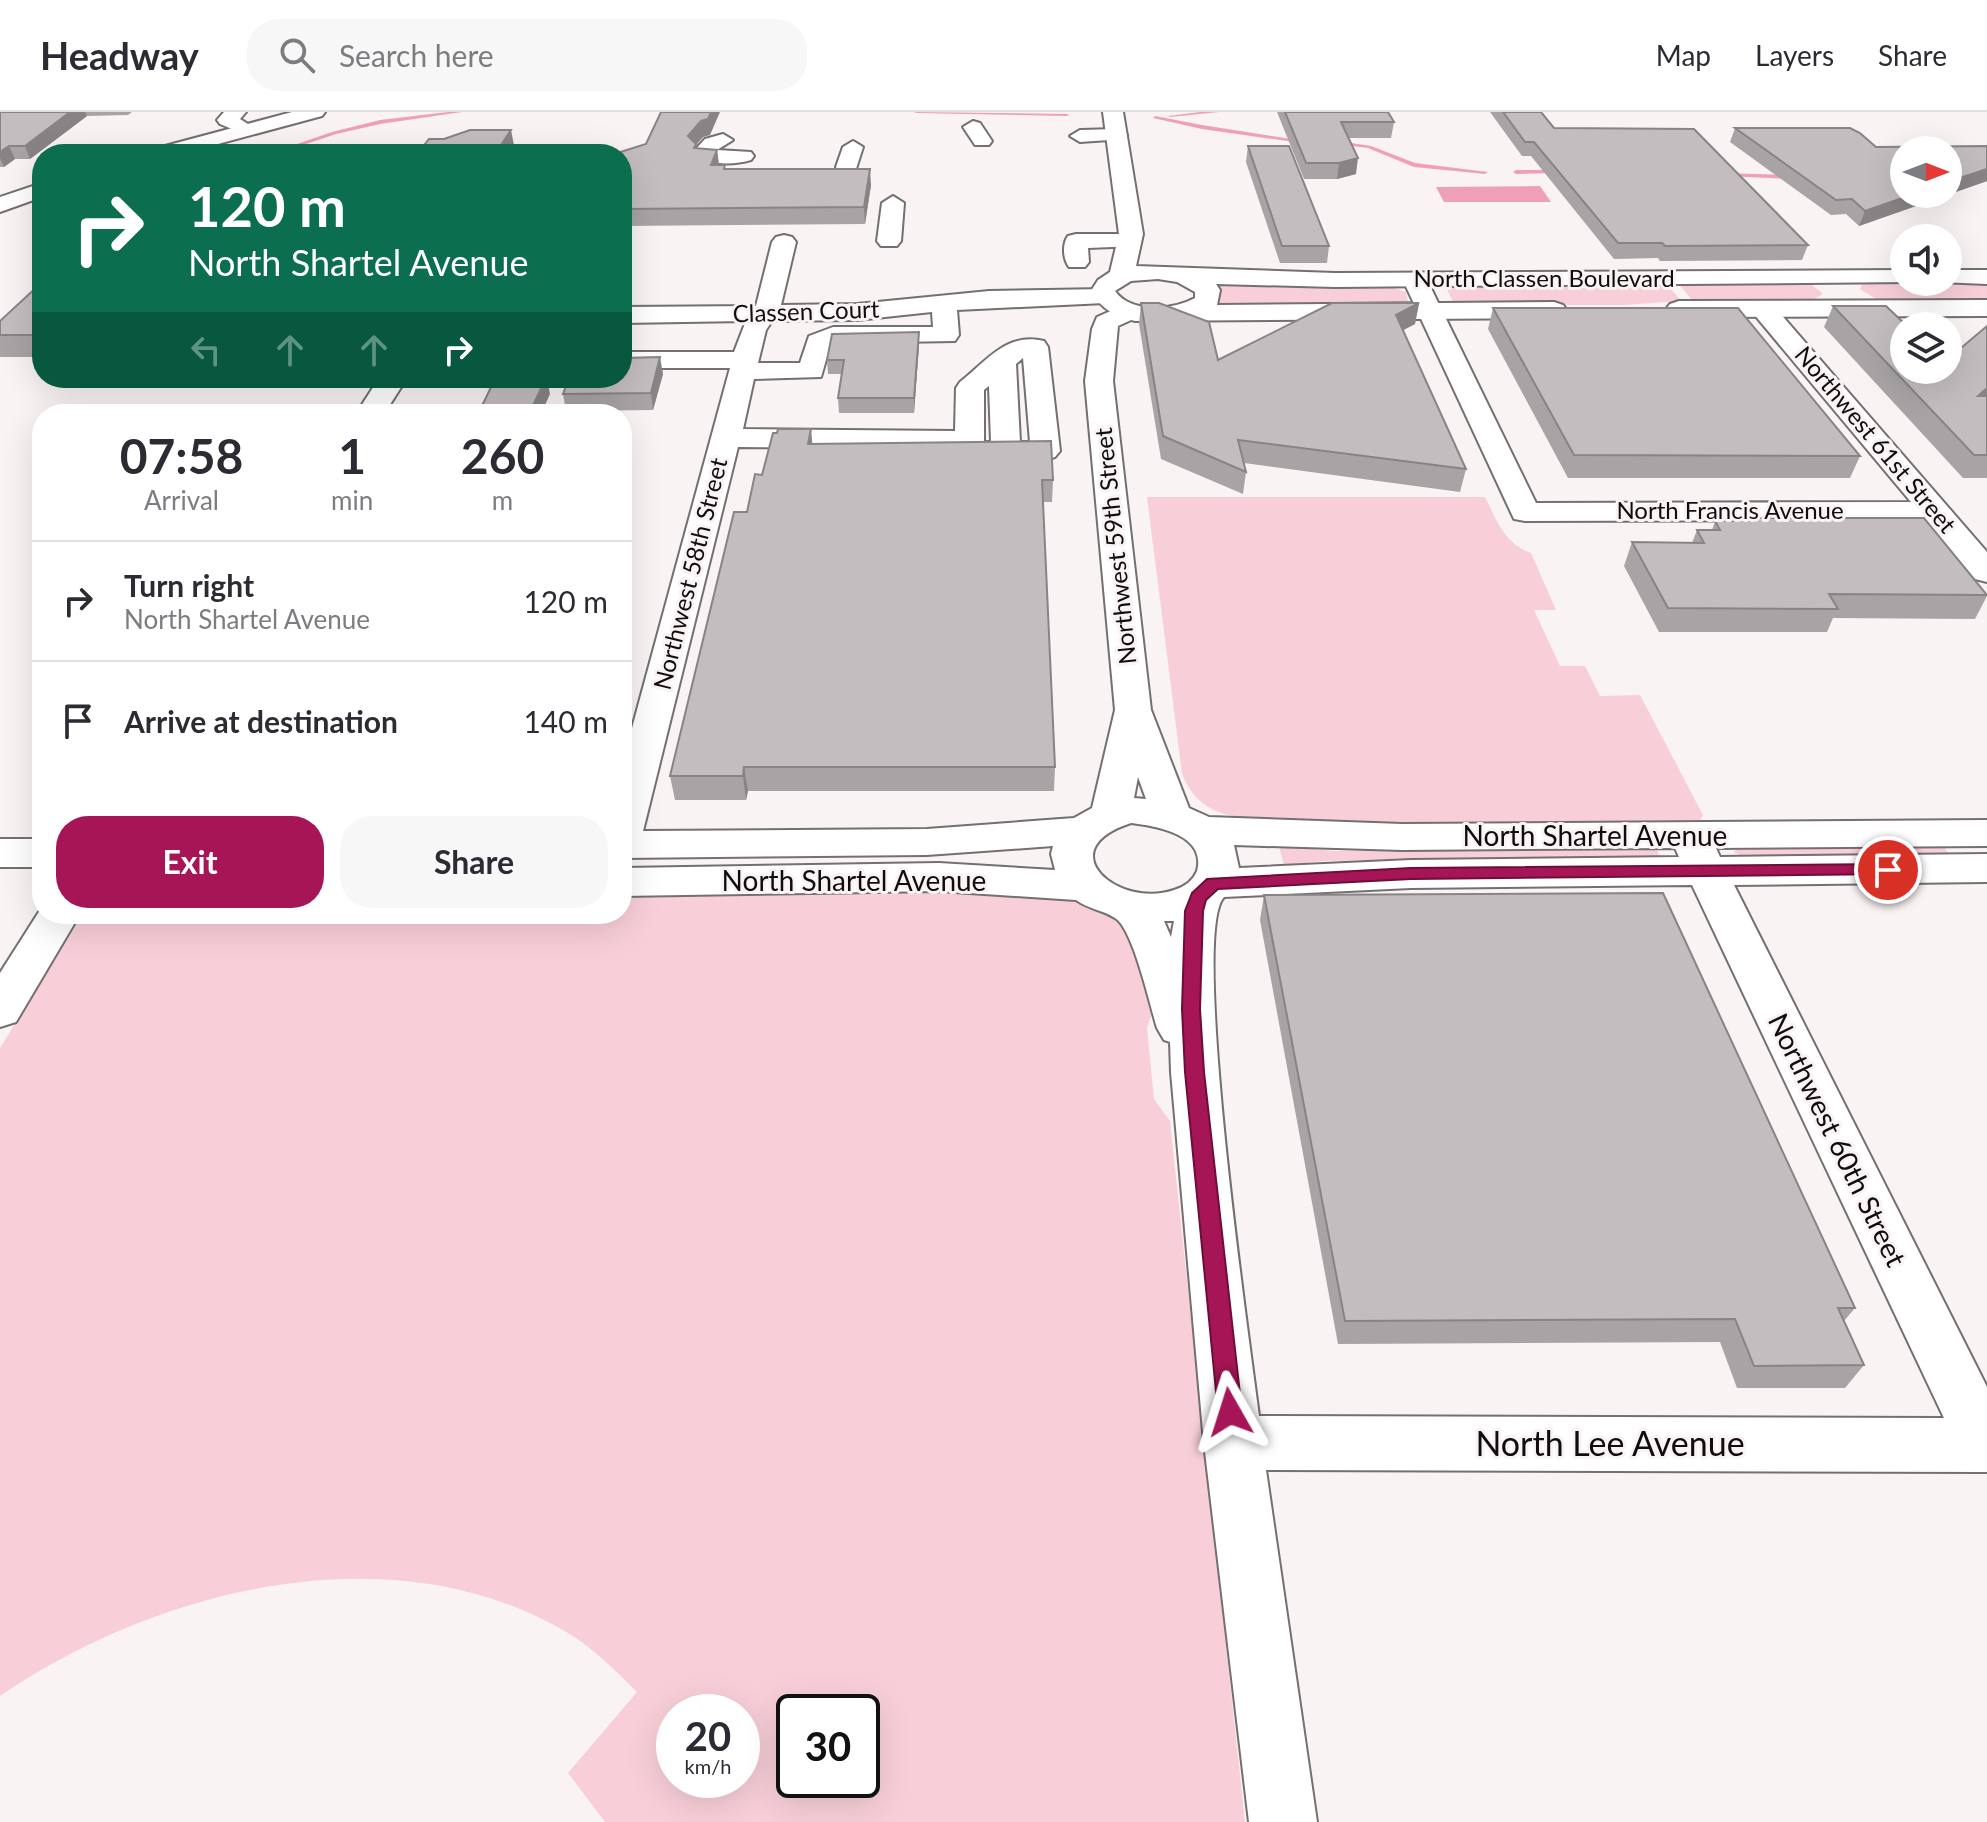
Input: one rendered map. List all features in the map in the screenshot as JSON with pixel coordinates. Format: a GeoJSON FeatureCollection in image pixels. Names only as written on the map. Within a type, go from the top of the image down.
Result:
{"type":"FeatureCollection","features":[{"type":"Feature","properties":{"kind":"street"},"geometry":{"type":"LineString","coordinates":[[182,144],[241,121],[315,112]]}},
{"type":"Feature","properties":{"kind":"street"},"geometry":{"type":"LineString","coordinates":[[1111,287],[1127,263],[1125,250],[1130,238],[1113,112]]}},
{"type":"Feature","properties":{"kind":"street"},"geometry":{"type":"LineString","coordinates":[[1080,136],[1117,135]]}},
{"type":"Feature","properties":{"kind":"street"},"geometry":{"type":"LineString","coordinates":[[723,140],[712,143],[703,152],[715,156],[744,156]]}},
{"type":"Feature","properties":{"kind":"street"},"geometry":{"type":"LineString","coordinates":[[0,205],[32,194]]}},
{"type":"Feature","properties":{"kind":"street"},"geometry":{"type":"LineString","coordinates":[[889,241],[893,203]]}},
{"type":"Feature","properties":{"kind":"street"},"geometry":{"type":"LineString","coordinates":[[1076,241],[1130,238],[1175,265],[1181,275],[1203,284],[1209,295],[1201,306],[1180,313]]}},
{"type":"Feature","properties":{"kind":"street","name":"Northwest 58th Street"},"geometry":{"type":"LineString","coordinates":[[632,797],[753,330],[770,303],[784,242]]}},
{"type":"Feature","properties":{"kind":"street","name":"North Classen Boulevard"},"geometry":{"type":"LineString","coordinates":[[1579,310],[1156,315],[1114,305],[1111,287],[1158,272],[1415,280],[1890,277]]}},
{"type":"Feature","properties":{"kind":"street"},"geometry":{"type":"LineString","coordinates":[[1962,277],[1987,277]]}},
{"type":"Feature","properties":{"kind":"street"},"geometry":{"type":"LineString","coordinates":[[1415,280],[1431,311]]}},
{"type":"Feature","properties":{"kind":"street","name":"Classen Court"},"geometry":{"type":"LineString","coordinates":[[632,315],[857,312],[1111,287]]}},
{"type":"Feature","properties":{"kind":"street","name":"Northwest 59th Street"},"geometry":{"type":"LineString","coordinates":[[1099,381],[1085,360],[1082,329],[1093,305],[1111,287]]}},
{"type":"Feature","properties":{"kind":"street"},"geometry":{"type":"LineString","coordinates":[[632,360],[811,371],[818,342],[833,335],[946,335],[944,304]]}},
{"type":"Feature","properties":{"kind":"street","name":"Northwest 61st Street"},"geometry":{"type":"LineString","coordinates":[[1762,308],[1987,572]]}},
{"type":"Feature","properties":{"kind":"street","name":"North Classen Boulevard"},"geometry":{"type":"LineString","coordinates":[[1652,309],[1987,308]]}},
{"type":"Feature","properties":{"kind":"street","name":"Northwest 59th Street"},"geometry":{"type":"LineString","coordinates":[[1131,311],[1106,322],[1103,336],[1105,357],[1099,381],[1133,710],[1187,822]]}},
{"type":"Feature","properties":{"kind":"street","name":"North Francis Avenue"},"geometry":{"type":"LineString","coordinates":[[1431,311],[1525,512],[1935,511]]}},
{"type":"Feature","properties":{"kind":"street"},"geometry":{"type":"LineString","coordinates":[[1021,346],[1035,347],[1045,451],[969,451],[970,388],[1002,362],[1021,346]]}},
{"type":"Feature","properties":{"kind":"street"},"geometry":{"type":"LineString","coordinates":[[1002,362],[1006,451]]}},
{"type":"Feature","properties":{"kind":"street"},"geometry":{"type":"LineString","coordinates":[[726,438],[969,440]]}},
{"type":"Feature","properties":{"kind":"street","name":"Northwest 59th Street"},"geometry":{"type":"LineString","coordinates":[[1096,822],[1133,710]]}},
{"type":"Feature","properties":{"kind":"street","name":"North Shartel Avenue"},"geometry":{"type":"LineString","coordinates":[[632,845],[927,842],[1096,822],[1131,810],[1273,835],[1402,837],[1987,868]]}},
{"type":"Feature","properties":{"kind":"street"},"geometry":{"type":"LineString","coordinates":[[1086,886],[1076,873],[1072,858],[1074,844],[1096,822]]}},
{"type":"Feature","properties":{"kind":"street"},"geometry":{"type":"LineString","coordinates":[[1187,822],[1214,842],[1220,856],[1220,870],[1206,890],[1192,957],[1194,1072],[1233,1443],[1283,1822]]}},
{"type":"Feature","properties":{"kind":"street","name":"North Shartel Avenue"},"geometry":{"type":"LineString","coordinates":[[632,882],[939,877],[1086,886],[1099,895],[1131,907],[1155,909],[1178,905],[1206,890],[1987,833]]}},
{"type":"Feature","properties":{"kind":"street"},"geometry":{"type":"LineString","coordinates":[[0,853],[32,853]]}},
{"type":"Feature","properties":{"kind":"street","name":"Northwest 60th Street"},"geometry":{"type":"LineString","coordinates":[[1698,853],[1986,1445]]}},
{"type":"Feature","properties":{"kind":"street"},"geometry":{"type":"LineString","coordinates":[[1131,907],[1147,929],[1194,1072]]}},
{"type":"Feature","properties":{"kind":"street"},"geometry":{"type":"LineString","coordinates":[[0,1010],[53,924]]}},
{"type":"Feature","properties":{"kind":"street","name":"North Lee Avenue"},"geometry":{"type":"LineString","coordinates":[[1233,1443],[1986,1445]]}},
{"type":"Feature","properties":{"kind":"shaded area"},"geometry":{"type":"Polygon","coordinates":[[[1540,186],[1551,202],[1444,202],[1436,187],[1540,186]]]}},
{"type":"Feature","properties":{"kind":"shaded area"},"geometry":{"type":"Polygon","coordinates":[[[1208,281],[1260,286],[1387,286],[1406,292],[1408,302],[1210,309],[1208,281]]]}},
{"type":"Feature","properties":{"kind":"shaded area"},"geometry":{"type":"Polygon","coordinates":[[[1962,281],[1987,281],[1987,303],[1879,301],[1860,289],[1862,284],[1890,282],[1890,296],[1962,296],[1962,281]]]}},
{"type":"Feature","properties":{"kind":"shaded area"},"geometry":{"type":"Polygon","coordinates":[[[1796,282],[1812,285],[1823,294],[1814,299],[1692,300],[1678,283],[1796,282]]]}},
{"type":"Feature","properties":{"kind":"shaded area"},"geometry":{"type":"Polygon","coordinates":[[[1666,283],[1681,301],[1624,305],[1467,305],[1454,303],[1445,286],[1666,283]]]}},
{"type":"Feature","properties":{"kind":"shaded area"},"geometry":{"type":"Polygon","coordinates":[[[1147,497],[1485,497],[1508,537],[1531,553],[1556,610],[1534,610],[1560,666],[1585,666],[1600,696],[1640,695],[1703,815],[1700,820],[1287,826],[1285,819],[1238,817],[1211,808],[1190,789],[1182,774],[1147,497]]]}},
{"type":"Feature","properties":{"kind":"shaded area"},"geometry":{"type":"Polygon","coordinates":[[[1943,845],[1950,856],[1744,858],[1734,852],[1737,848],[1943,845]]]}},
{"type":"Feature","properties":{"kind":"shaded area"},"geometry":{"type":"Polygon","coordinates":[[[1279,846],[1335,851],[1645,847],[1658,851],[1659,856],[1323,861],[1284,865],[1279,846]]]}},
{"type":"Feature","properties":{"kind":"shaded area"},"geometry":{"type":"Polygon","coordinates":[[[1053,890],[1126,921],[1155,1004],[1147,1028],[1154,1099],[1170,1121],[1245,1822],[605,1822],[568,1773],[637,1692],[611,1666],[563,1630],[495,1600],[424,1583],[350,1579],[275,1585],[201,1602],[129,1626],[62,1658],[0,1696],[0,1048],[77,924],[632,924],[632,895],[1053,890]]]}},
{"type":"Feature","properties":{"kind":"building"},"geometry":{"type":"Polygon","coordinates":[[[0,112],[70,112],[25,146],[9,146],[0,152],[0,112]]]}},
{"type":"Feature","properties":{"kind":"building"},"geometry":{"type":"Polygon","coordinates":[[[661,112],[711,112],[708,119],[701,121],[688,136],[696,144],[694,148],[717,150],[711,165],[725,165],[724,169],[870,169],[864,207],[632,209],[632,148],[646,144],[661,112]]]}},
{"type":"Feature","properties":{"kind":"building"},"geometry":{"type":"Polygon","coordinates":[[[1285,112],[1388,112],[1394,122],[1341,122],[1358,158],[1339,163],[1306,163],[1285,112]]]}},
{"type":"Feature","properties":{"kind":"building"},"geometry":{"type":"Polygon","coordinates":[[[1503,112],[1541,112],[1554,128],[1694,129],[1808,245],[1665,246],[1662,243],[1618,243],[1534,142],[1525,142],[1503,112]]]}},
{"type":"Feature","properties":{"kind":"building"},"geometry":{"type":"Polygon","coordinates":[[[1735,128],[1850,128],[1876,147],[1890,147],[1890,202],[1865,211],[1852,199],[1836,200],[1735,128]]]}},
{"type":"Feature","properties":{"kind":"building"},"geometry":{"type":"Polygon","coordinates":[[[470,130],[511,130],[502,144],[425,144],[429,139],[444,139],[470,130]]]}},
{"type":"Feature","properties":{"kind":"building"},"geometry":{"type":"Polygon","coordinates":[[[1248,146],[1289,146],[1329,246],[1282,246],[1248,146]]]}},
{"type":"Feature","properties":{"kind":"building"},"geometry":{"type":"Polygon","coordinates":[[[1962,146],[1987,146],[1987,169],[1962,177],[1962,146]]]}},
{"type":"Feature","properties":{"kind":"building"},"geometry":{"type":"Polygon","coordinates":[[[32,291],[32,335],[0,335],[0,321],[32,291]]]}},
{"type":"Feature","properties":{"kind":"building"},"geometry":{"type":"Polygon","coordinates":[[[1141,303],[1159,303],[1209,322],[1218,360],[1332,303],[1419,303],[1396,315],[1466,469],[1238,440],[1246,472],[1163,436],[1141,303]]]}},
{"type":"Feature","properties":{"kind":"building"},"geometry":{"type":"Polygon","coordinates":[[[1833,306],[1886,306],[1892,312],[1890,366],[1833,306]]]}},
{"type":"Feature","properties":{"kind":"building"},"geometry":{"type":"Polygon","coordinates":[[[1493,308],[1738,308],[1860,456],[1574,455],[1493,308]]]}},
{"type":"Feature","properties":{"kind":"building"},"geometry":{"type":"Polygon","coordinates":[[[1987,326],[1987,388],[1978,396],[1987,396],[1987,455],[1974,455],[1907,384],[1962,384],[1962,347],[1987,326]]]}},
{"type":"Feature","properties":{"kind":"building"},"geometry":{"type":"Polygon","coordinates":[[[919,332],[914,398],[838,398],[844,360],[827,360],[832,334],[919,332]]]}},
{"type":"Feature","properties":{"kind":"building"},"geometry":{"type":"Polygon","coordinates":[[[660,357],[651,393],[563,394],[565,388],[632,388],[632,358],[660,357]]]}},
{"type":"Feature","properties":{"kind":"building"},"geometry":{"type":"Polygon","coordinates":[[[491,388],[541,388],[534,404],[483,404],[491,388]]]}},
{"type":"Feature","properties":{"kind":"building"},"geometry":{"type":"Polygon","coordinates":[[[778,429],[811,429],[808,444],[1051,441],[1053,480],[1042,480],[1055,767],[744,767],[743,776],[670,776],[734,512],[747,512],[755,474],[762,475],[773,433],[777,433],[778,429]]]}},
{"type":"Feature","properties":{"kind":"building"},"geometry":{"type":"Polygon","coordinates":[[[1749,518],[1924,518],[1987,595],[1829,594],[1838,609],[1668,608],[1632,542],[1704,543],[1697,530],[1720,530],[1715,521],[1752,521],[1749,518]]]}},
{"type":"Feature","properties":{"kind":"building"},"geometry":{"type":"Polygon","coordinates":[[[1663,893],[1855,1308],[1838,1308],[1864,1365],[1754,1366],[1735,1319],[1345,1321],[1264,895],[1663,893]]]}},
{"type":"Feature","properties":{"kind":"waterway"},"geometry":{"type":"LineString","coordinates":[[301,144],[380,122],[460,112]]}},
{"type":"Feature","properties":{"kind":"waterway"},"geometry":{"type":"LineString","coordinates":[[916,112],[1067,115]]}},
{"type":"Feature","properties":{"kind":"waterway"},"geometry":{"type":"LineString","coordinates":[[1170,116],[1217,112]]}},
{"type":"Feature","properties":{"kind":"waterway"},"geometry":{"type":"LineString","coordinates":[[1155,117],[1301,141]]}},
{"type":"Feature","properties":{"kind":"waterway"},"geometry":{"type":"LineString","coordinates":[[1338,143],[1369,147],[1414,165],[1485,172]]}},
{"type":"Feature","properties":{"kind":"waterway"},"geometry":{"type":"LineString","coordinates":[[1516,172],[1559,172]]}},
{"type":"Feature","properties":{"kind":"waterway"},"geometry":{"type":"LineString","coordinates":[[1724,174],[1790,177]]}},
{"type":"Feature","properties":{"kind":"route"},"geometry":{"type":"LineString","coordinates":[[1230,1412],[1194,1072],[1191,1009],[1194,911],[1198,897],[1213,883],[1411,874],[1888,870]]}}]}
